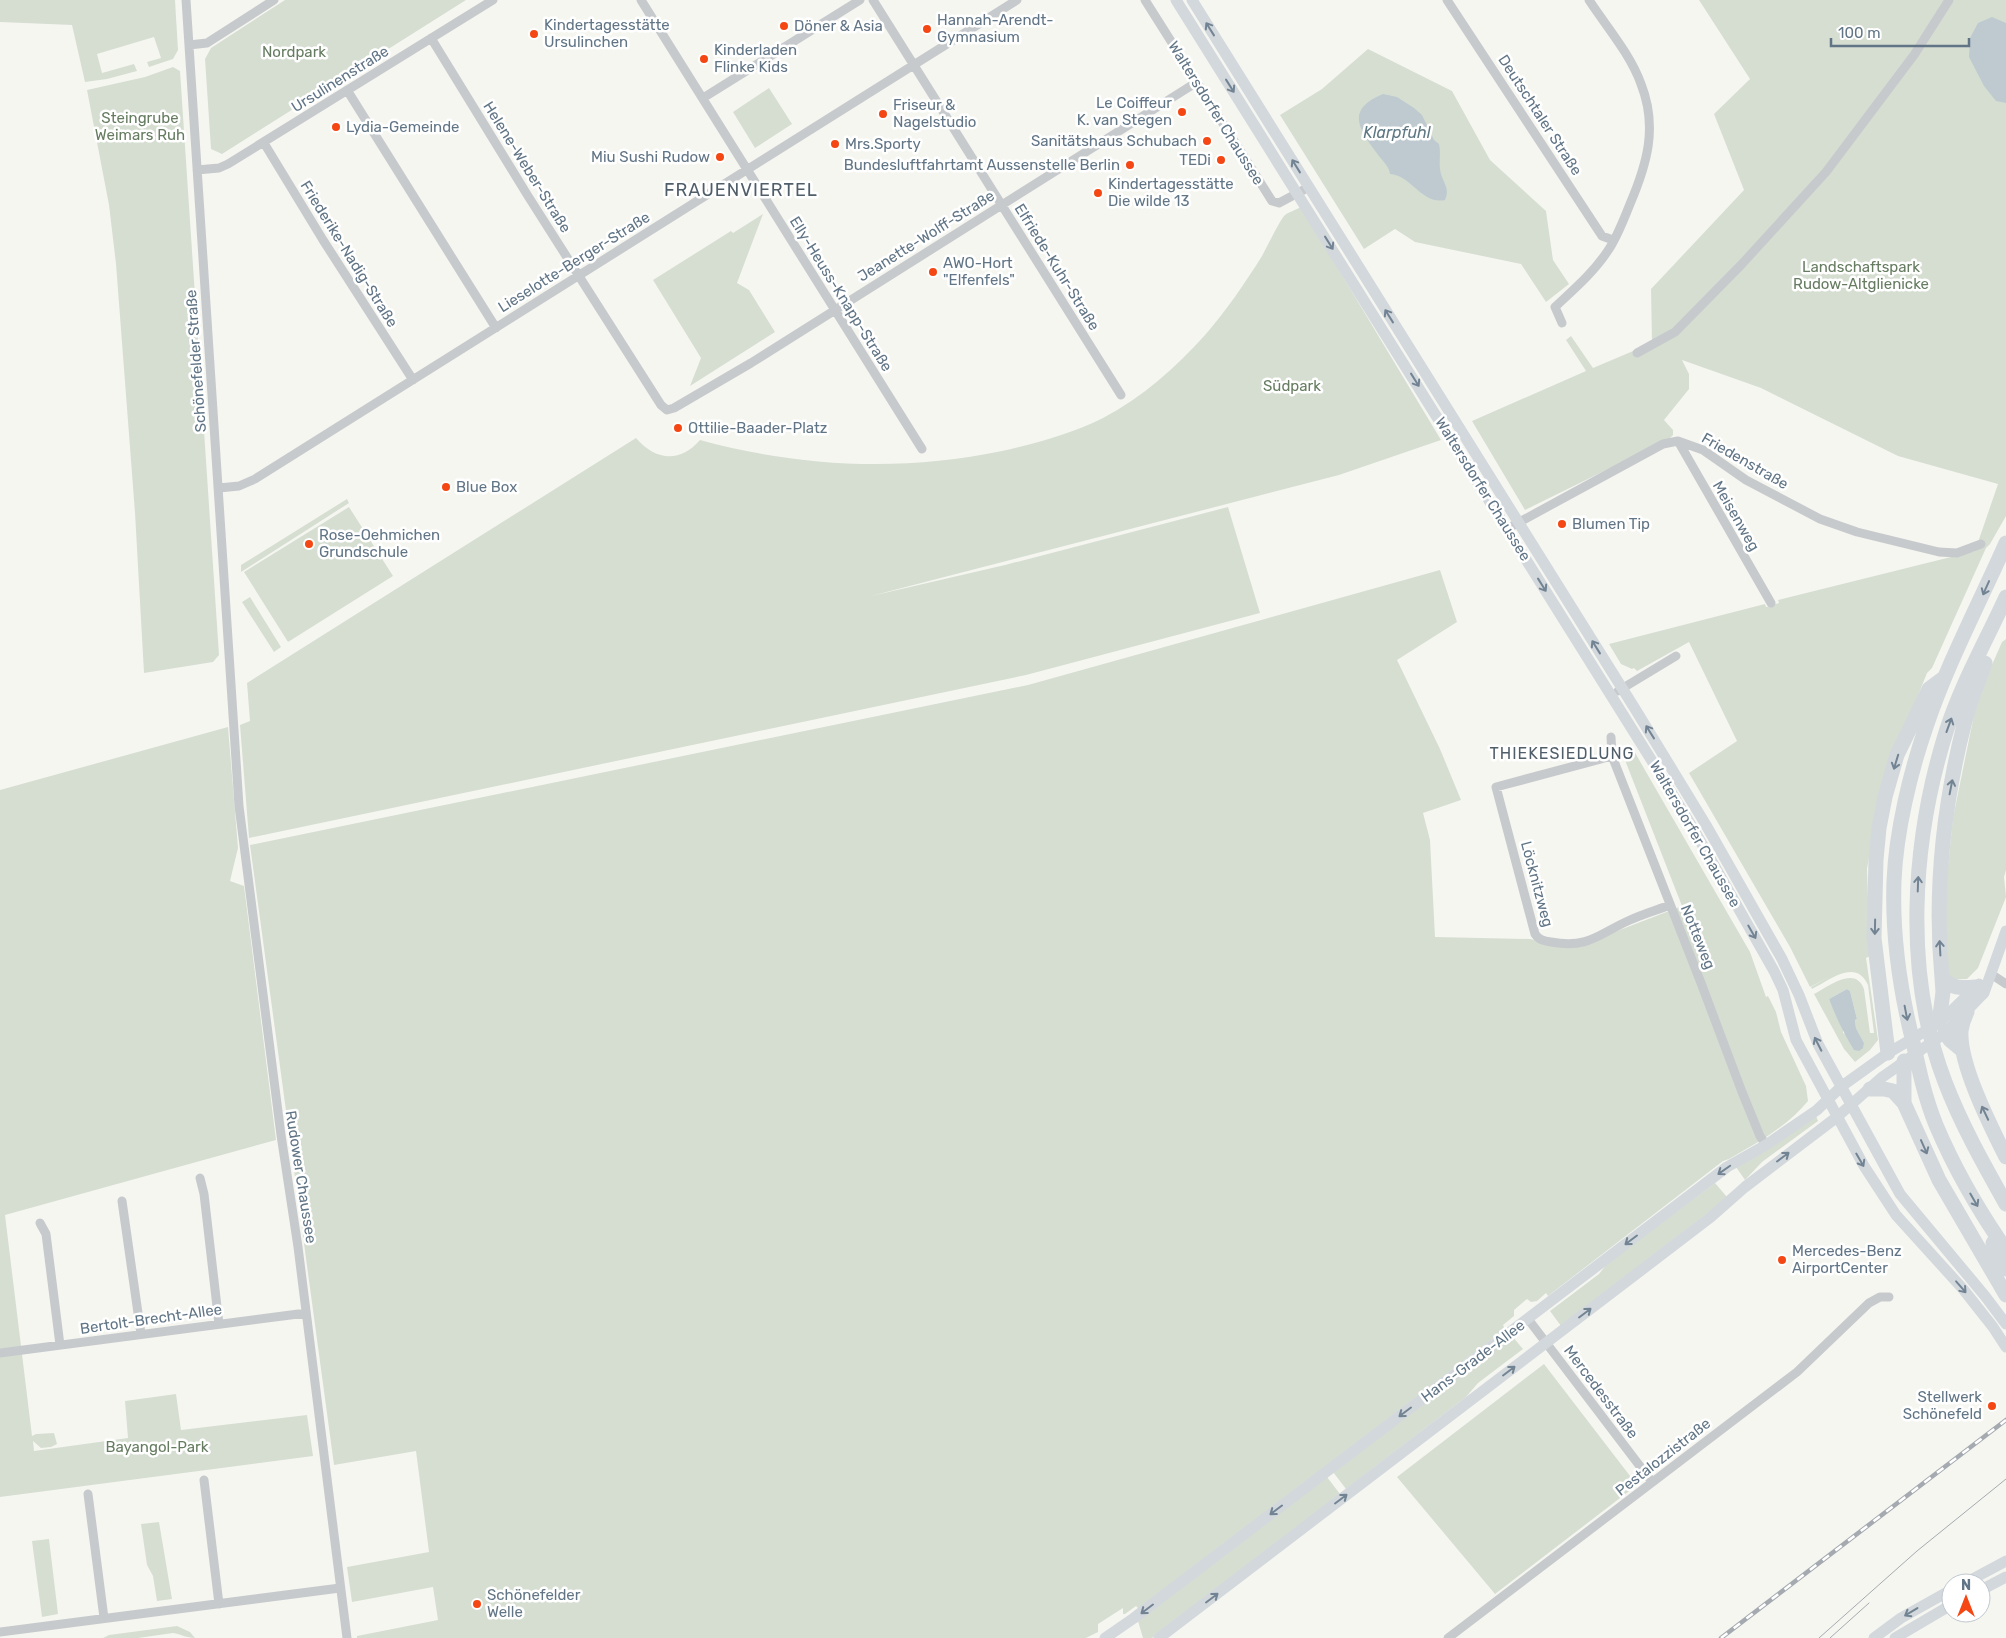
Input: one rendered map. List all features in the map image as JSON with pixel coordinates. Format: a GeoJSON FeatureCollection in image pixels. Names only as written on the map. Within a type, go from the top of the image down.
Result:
{"type":"FeatureCollection","features":[{"type":"Feature","properties":{"kind":"highway"},"geometry":{"type":"LineString","coordinates":[[2006,543],[1946,676],[1926,727],[1910,782],[1902,819],[1894,880],[1894,918],[1898,965],[1906,1013],[1925,1094],[1936,1126],[1958,1173],[2006,1250]]}},
{"type":"Feature","properties":{"kind":"highway"},"geometry":{"type":"LineString","coordinates":[[2006,597],[1953,714],[1931,787],[1918,878],[1918,950],[1925,1006],[1935,1053],[1957,1110],[2006,1204]]}},
{"type":"Feature","properties":{"kind":"highway"},"geometry":{"type":"LineString","coordinates":[[1962,1050],[1938,1028],[1943,992],[1939,949],[1938,900],[1940,856],[1950,791],[1964,723],[1991,645],[1992,628]]}},
{"type":"Feature","properties":{"kind":"highway"},"geometry":{"type":"LineString","coordinates":[[1888,1053],[1874,938],[1876,860],[1879,828],[1885,797],[1898,755],[1929,689],[1946,676]]}},
{"type":"Feature","properties":{"kind":"highway"},"geometry":{"type":"LineString","coordinates":[[1942,978],[1950,986],[1959,988],[1984,980]]}},
{"type":"Feature","properties":{"kind":"highway"},"geometry":{"type":"LineString","coordinates":[[1882,1010],[1887,1020],[1908,1041]]}},
{"type":"Feature","properties":{"kind":"highway"},"geometry":{"type":"LineString","coordinates":[[1967,1012],[1961,1031],[1962,1050],[1982,1106],[2006,1158]]}},
{"type":"Feature","properties":{"kind":"highway"},"geometry":{"type":"LineString","coordinates":[[1904,1061],[1904,1103]]}},
{"type":"Feature","properties":{"kind":"highway"},"geometry":{"type":"LineString","coordinates":[[1870,1090],[1884,1089],[1893,1091],[1904,1103],[1939,1180],[2006,1295]]}},
{"type":"Feature","properties":{"kind":"highway"},"geometry":{"type":"LineString","coordinates":[[1986,1220],[1991,1239],[2006,1269]]}},
{"type":"Feature","properties":{"kind":"main road","name":"Waltersdorfer Chaussee"},"geometry":{"type":"LineString","coordinates":[[1176,0],[1694,830],[1774,971],[1783,990],[1796,1040],[1864,1166],[1896,1215],[1963,1290],[2006,1346]]}},
{"type":"Feature","properties":{"kind":"main road","name":"Waltersdorfer Chaussee"},"geometry":{"type":"LineString","coordinates":[[1192,0],[1706,825],[1782,959],[1799,995],[1818,1044],[1851,1103],[1860,1124],[1900,1194],[2006,1324]]}},
{"type":"Feature","properties":{"kind":"main road"},"geometry":{"type":"LineString","coordinates":[[1938,1028],[1984,980],[2006,932]]}},
{"type":"Feature","properties":{"kind":"main road"},"geometry":{"type":"LineString","coordinates":[[1938,1028],[1967,1012],[1984,993],[1984,980]]}},
{"type":"Feature","properties":{"kind":"main road","name":"Hans-Grade-Allee"},"geometry":{"type":"LineString","coordinates":[[1110,1637],[1727,1167],[1766,1145],[1888,1053],[1908,1041],[1938,1028]]}},
{"type":"Feature","properties":{"kind":"main road","name":"Hans-Grade-Allee"},"geometry":{"type":"LineString","coordinates":[[1159,1638],[1711,1217],[1766,1169],[1837,1117],[1851,1103],[1870,1090],[1904,1061],[1929,1045],[1938,1028]]}},
{"type":"Feature","properties":{"kind":"main road"},"geometry":{"type":"LineString","coordinates":[[1904,1061],[1908,1041],[1929,1045]]}},
{"type":"Feature","properties":{"kind":"main road"},"geometry":{"type":"LineString","coordinates":[[1984,1573],[2006,1561]]}},
{"type":"Feature","properties":{"kind":"main road"},"geometry":{"type":"LineString","coordinates":[[1991,1585],[2006,1577]]}},
{"type":"Feature","properties":{"kind":"main road"},"geometry":{"type":"LineString","coordinates":[[1874,1638],[1901,1618],[1941,1596]]}},
{"type":"Feature","properties":{"kind":"main road"},"geometry":{"type":"LineString","coordinates":[[1895,1638],[1941,1610]]}},
{"type":"Feature","properties":{"kind":"street","name":"Schönefelder Straße"},"geometry":{"type":"LineString","coordinates":[[186,0],[234,721]]}},
{"type":"Feature","properties":{"kind":"street"},"geometry":{"type":"LineString","coordinates":[[189,45],[208,43],[274,0]]}},
{"type":"Feature","properties":{"kind":"street","name":"Ursulinenstraße"},"geometry":{"type":"LineString","coordinates":[[197,170],[225,166],[493,0]]}},
{"type":"Feature","properties":{"kind":"street","name":"Elly-Heuss-Knapp-Straße"},"geometry":{"type":"LineString","coordinates":[[641,0],[922,449]]}},
{"type":"Feature","properties":{"kind":"street"},"geometry":{"type":"LineString","coordinates":[[703,98],[860,0]]}},
{"type":"Feature","properties":{"kind":"street","name":"Elfriede-Kuhr-Straße"},"geometry":{"type":"LineString","coordinates":[[873,0],[1121,395]]}},
{"type":"Feature","properties":{"kind":"street","name":"Lieselotte-Berger-Straße"},"geometry":{"type":"LineString","coordinates":[[218,488],[239,486],[255,479],[1017,0]]}},
{"type":"Feature","properties":{"kind":"street","name":"Waltersdorfer Chaussee"},"geometry":{"type":"LineString","coordinates":[[1145,0],[1272,201],[1279,204],[1309,187]]}},
{"type":"Feature","properties":{"kind":"street","name":"Deutschtaler Straße"},"geometry":{"type":"LineString","coordinates":[[1447,0],[1602,236],[1614,240]]}},
{"type":"Feature","properties":{"kind":"street"},"geometry":{"type":"LineString","coordinates":[[1562,323],[1555,307],[1587,276],[1607,252],[1614,240],[1643,174],[1650,143],[1650,112],[1641,83],[1630,62],[1589,0]]}},
{"type":"Feature","properties":{"kind":"street"},"geometry":{"type":"LineString","coordinates":[[1637,353],[1675,332],[1741,265],[1826,172],[1914,55],[1949,0]]}},
{"type":"Feature","properties":{"kind":"street","name":"Helene-Weber-Straße"},"geometry":{"type":"LineString","coordinates":[[431,38],[661,405],[667,410]]}},
{"type":"Feature","properties":{"kind":"street","name":"Jeanette-Wolff-Straße"},"geometry":{"type":"LineString","coordinates":[[667,410],[674,408],[750,363],[1197,82]]}},
{"type":"Feature","properties":{"kind":"street"},"geometry":{"type":"LineString","coordinates":[[347,90],[496,328]]}},
{"type":"Feature","properties":{"kind":"street","name":"Friederike-Nadig-Straße"},"geometry":{"type":"LineString","coordinates":[[264,143],[322,240],[413,380]]}},
{"type":"Feature","properties":{"kind":"street","name":"Friedenstraße"},"geometry":{"type":"LineString","coordinates":[[1507,529],[1663,444],[1678,441],[1703,450],[1746,480],[1820,519],[1857,532],[1939,552],[1957,553],[1981,544]]}},
{"type":"Feature","properties":{"kind":"street","name":"Meisenweg"},"geometry":{"type":"LineString","coordinates":[[1678,441],[1771,603]]}},
{"type":"Feature","properties":{"kind":"street"},"geometry":{"type":"LineString","coordinates":[[1611,695],[1676,656]]}},
{"type":"Feature","properties":{"kind":"street","name":"Rudower Chaussee"},"geometry":{"type":"LineString","coordinates":[[234,721],[236,774],[243,842],[280,1135],[297,1240],[347,1638]]}},
{"type":"Feature","properties":{"kind":"street","name":"Notteweg"},"geometry":{"type":"LineString","coordinates":[[1611,737],[1612,756],[1702,982],[1748,1107],[1766,1145]]}},
{"type":"Feature","properties":{"kind":"street","name":"Löcknitzweg"},"geometry":{"type":"LineString","coordinates":[[1612,756],[1496,788],[1537,938],[1567,945],[1580,944],[1602,936],[1628,920],[1670,905]]}},
{"type":"Feature","properties":{"kind":"street"},"geometry":{"type":"LineString","coordinates":[[1984,980],[2006,984]]}},
{"type":"Feature","properties":{"kind":"street"},"geometry":{"type":"LineString","coordinates":[[200,1178],[204,1194],[219,1324]]}},
{"type":"Feature","properties":{"kind":"street"},"geometry":{"type":"LineString","coordinates":[[122,1201],[140,1334]]}},
{"type":"Feature","properties":{"kind":"street"},"geometry":{"type":"LineString","coordinates":[[40,1223],[46,1234],[60,1345]]}},
{"type":"Feature","properties":{"kind":"street","name":"Pestalozzistraße"},"geometry":{"type":"LineString","coordinates":[[1448,1638],[1797,1372],[1869,1303],[1880,1297],[1889,1297]]}},
{"type":"Feature","properties":{"kind":"street","name":"Bertolt-Brecht-Allee"},"geometry":{"type":"LineString","coordinates":[[0,1353],[306,1313]]}},
{"type":"Feature","properties":{"kind":"street","name":"Mercedesstraße"},"geometry":{"type":"LineString","coordinates":[[1528,1319],[1652,1482]]}},
{"type":"Feature","properties":{"kind":"street"},"geometry":{"type":"LineString","coordinates":[[204,1480],[219,1604]]}},
{"type":"Feature","properties":{"kind":"street"},"geometry":{"type":"LineString","coordinates":[[88,1494],[104,1618]]}},
{"type":"Feature","properties":{"kind":"street"},"geometry":{"type":"LineString","coordinates":[[0,1632],[340,1588]]}},
{"type":"Feature","properties":{"kind":"green space"},"geometry":{"type":"Polygon","coordinates":[[[0,0],[175,0],[178,50],[173,59],[149,67],[147,62],[161,58],[154,37],[97,54],[102,73],[134,64],[137,71],[107,79],[85,82],[72,25],[0,22],[0,0]]]}},
{"type":"Feature","properties":{"kind":"green space","name":"Nordpark"},"geometry":{"type":"Polygon","coordinates":[[[285,0],[466,0],[222,154],[211,149],[205,59],[211,48],[285,0]]]}},
{"type":"Feature","properties":{"kind":"green space","name":"Landschaftspark Rudow-Altglienicke"},"geometry":{"type":"Polygon","coordinates":[[[1699,0],[2006,0],[2006,516],[1986,548],[1932,668],[1927,673],[1880,790],[1867,869],[1870,956],[1866,958],[1878,1040],[1870,1050],[1855,1062],[1844,1049],[1814,994],[1848,978],[1860,982],[1864,989],[1870,1033],[1874,1033],[1868,985],[1863,977],[1857,973],[1850,972],[1834,977],[1812,989],[1811,987],[1829,977],[1810,987],[1790,947],[1689,773],[1737,741],[1689,642],[1637,671],[1634,668],[1632,669],[1621,664],[1609,644],[1765,604],[1766,607],[1779,603],[1778,600],[1975,551],[1998,484],[1898,456],[1761,388],[1682,360],[1689,374],[1689,389],[1664,420],[1673,430],[1673,435],[1669,439],[1525,510],[1472,421],[1586,371],[1566,340],[1571,336],[1593,368],[1652,343],[1651,289],[1744,190],[1714,114],[1750,79],[1699,0]],[[1847,989],[1829,999],[1843,1027],[1843,1033],[1864,1043],[1856,1028],[1855,1020],[1857,1019],[1850,991],[1847,989]]]}},
{"type":"Feature","properties":{"kind":"green space"},"geometry":{"type":"Polygon","coordinates":[[[1368,49],[1452,91],[1490,160],[1546,211],[1553,260],[1569,284],[1546,302],[1521,264],[1415,242],[1395,229],[1364,249],[1280,115],[1322,89],[1368,49]]]}},
{"type":"Feature","properties":{"kind":"green space","name":"Steingrube Weimars Ruh"},"geometry":{"type":"Polygon","coordinates":[[[173,67],[180,71],[219,655],[213,662],[144,673],[135,513],[116,264],[109,205],[87,90],[145,77],[173,67]]]}},
{"type":"Feature","properties":{"kind":"green space"},"geometry":{"type":"Polygon","coordinates":[[[769,88],[792,124],[755,148],[733,112],[769,88]]]}},
{"type":"Feature","properties":{"kind":"green space","name":"Südpark"},"geometry":{"type":"Polygon","coordinates":[[[1301,207],[1441,440],[1339,475],[871,596],[1005,565],[1228,507],[1260,613],[1026,675],[249,838],[240,725],[250,721],[247,683],[636,438],[652,451],[668,456],[684,453],[700,440],[737,449],[812,461],[888,464],[964,458],[1015,448],[1066,433],[1091,424],[1118,410],[1158,381],[1182,359],[1205,335],[1235,297],[1262,256],[1284,216],[1301,207]]]}},
{"type":"Feature","properties":{"kind":"green space"},"geometry":{"type":"Polygon","coordinates":[[[763,214],[737,283],[749,290],[775,332],[690,386],[701,358],[653,280],[731,231],[733,233],[763,214]]]}},
{"type":"Feature","properties":{"kind":"green space"},"geometry":{"type":"Polygon","coordinates":[[[347,499],[349,503],[241,572],[241,565],[347,499]]]}},
{"type":"Feature","properties":{"kind":"green space"},"geometry":{"type":"Polygon","coordinates":[[[349,507],[393,576],[288,642],[244,572],[349,507]]]}},
{"type":"Feature","properties":{"kind":"green space"},"geometry":{"type":"Polygon","coordinates":[[[1440,570],[1457,622],[1397,660],[1440,749],[1461,800],[1423,813],[1430,840],[1435,937],[1530,939],[1573,948],[1682,906],[1623,755],[1634,751],[1750,952],[1766,997],[1768,996],[1776,1012],[1781,1032],[1806,1086],[1808,1101],[1800,1110],[1772,1133],[1723,1161],[1548,1296],[1546,1293],[1537,1301],[1531,1302],[1527,1299],[1514,1310],[1514,1316],[1503,1325],[1505,1329],[1139,1609],[1136,1606],[1123,1614],[1123,1608],[1098,1624],[1098,1632],[1086,1638],[357,1638],[357,1636],[438,1620],[433,1587],[352,1602],[347,1567],[429,1552],[416,1451],[334,1465],[250,845],[1028,685],[1440,570]]]}},
{"type":"Feature","properties":{"kind":"green space"},"geometry":{"type":"Polygon","coordinates":[[[250,597],[281,647],[274,652],[242,602],[250,597]]]}},
{"type":"Feature","properties":{"kind":"green space"},"geometry":{"type":"Polygon","coordinates":[[[2006,639],[2006,870],[2004,877],[2006,897],[1978,968],[1967,979],[1958,979],[1957,982],[1948,977],[1945,894],[1953,818],[1974,715],[1988,674],[2002,642],[2006,639]]]}},
{"type":"Feature","properties":{"kind":"green space","name":"Bayangol-Park"},"geometry":{"type":"Polygon","coordinates":[[[228,727],[238,848],[230,881],[244,886],[276,1140],[5,1215],[32,1436],[54,1433],[57,1444],[41,1448],[33,1441],[34,1451],[128,1438],[125,1401],[176,1394],[181,1430],[307,1415],[313,1456],[0,1497],[0,790],[228,727]]]}},
{"type":"Feature","properties":{"kind":"green space"},"geometry":{"type":"Polygon","coordinates":[[[1816,1116],[1818,1121],[1762,1162],[1745,1180],[1736,1167],[1816,1116]]]}},
{"type":"Feature","properties":{"kind":"green space"},"geometry":{"type":"Polygon","coordinates":[[[1715,1183],[1727,1197],[1722,1202],[1561,1326],[1550,1311],[1599,1274],[1606,1265],[1715,1183]]]}},
{"type":"Feature","properties":{"kind":"green space"},"geometry":{"type":"Polygon","coordinates":[[[1512,1336],[1523,1349],[1478,1383],[1466,1397],[1346,1489],[1333,1472],[1512,1336]]]}},
{"type":"Feature","properties":{"kind":"green space"},"geometry":{"type":"Polygon","coordinates":[[[1544,1364],[1637,1485],[1495,1594],[1397,1477],[1544,1364]]]}},
{"type":"Feature","properties":{"kind":"green space"},"geometry":{"type":"Polygon","coordinates":[[[1327,1477],[1340,1494],[1152,1638],[1143,1638],[1138,1621],[1327,1477]]]}},
{"type":"Feature","properties":{"kind":"green space"},"geometry":{"type":"Polygon","coordinates":[[[159,1522],[172,1599],[157,1601],[153,1576],[147,1565],[141,1524],[159,1522]]]}},
{"type":"Feature","properties":{"kind":"green space"},"geometry":{"type":"Polygon","coordinates":[[[49,1539],[58,1614],[42,1617],[32,1541],[49,1539]]]}},
{"type":"Feature","properties":{"kind":"green space"},"geometry":{"type":"Polygon","coordinates":[[[177,1626],[190,1632],[195,1638],[173,1633],[138,1638],[103,1638],[109,1635],[177,1626]]]}},
{"type":"Feature","properties":{"kind":"water"},"geometry":{"type":"Polygon","coordinates":[[[1992,17],[2006,23],[2006,103],[1996,101],[1984,86],[1969,57],[1970,38],[1978,23],[1992,17]]]}},
{"type":"Feature","properties":{"kind":"water","name":"Klarpfuhl"},"geometry":{"type":"Polygon","coordinates":[[[1383,94],[1397,97],[1422,115],[1434,140],[1439,144],[1440,169],[1447,191],[1445,200],[1430,198],[1404,179],[1390,174],[1386,165],[1364,134],[1360,127],[1360,112],[1364,106],[1383,94]]]}},
{"type":"Feature","properties":{"kind":"water"},"geometry":{"type":"Polygon","coordinates":[[[1847,989],[1850,991],[1857,1019],[1855,1020],[1856,1028],[1864,1043],[1863,1048],[1859,1051],[1854,1050],[1850,1044],[1829,999],[1847,989]]]}},
{"type":"Feature","properties":{"kind":"tram line"},"geometry":{"type":"LineString","coordinates":[[1819,1638],[1917,1551],[2006,1479]]}},
{"type":"Feature","properties":{"kind":"tram line"},"geometry":{"type":"LineString","coordinates":[[1830,1638],[1869,1603]]}},
{"type":"Feature","properties":{"kind":"railway"},"geometry":{"type":"LineString","coordinates":[[1721,1638],[2006,1420]]}},
{"type":"Feature","properties":{"kind":"place","name":"Döner & Asia"},"geometry":{"type":"Point","coordinates":[784,26]}},
{"type":"Feature","properties":{"kind":"place","name":"Hannah-Arendt- Gymnasium"},"geometry":{"type":"Point","coordinates":[927,29]}},
{"type":"Feature","properties":{"kind":"place","name":"Kindertagesstätte Ursulinchen"},"geometry":{"type":"Point","coordinates":[534,34]}},
{"type":"Feature","properties":{"kind":"place","name":"Kinderladen Flinke Kids"},"geometry":{"type":"Point","coordinates":[704,59]}},
{"type":"Feature","properties":{"kind":"place","name":"Le Coiffeur K. van Stegen"},"geometry":{"type":"Point","coordinates":[1182,112]}},
{"type":"Feature","properties":{"kind":"place","name":"Friseur & Nagelstudio"},"geometry":{"type":"Point","coordinates":[883,114]}},
{"type":"Feature","properties":{"kind":"place","name":"Lydia-Gemeinde"},"geometry":{"type":"Point","coordinates":[336,127]}},
{"type":"Feature","properties":{"kind":"place","name":"Sanitätshaus Schubach"},"geometry":{"type":"Point","coordinates":[1207,141]}},
{"type":"Feature","properties":{"kind":"place","name":"Mrs.Sporty"},"geometry":{"type":"Point","coordinates":[835,144]}},
{"type":"Feature","properties":{"kind":"place","name":"Miu Sushi Rudow"},"geometry":{"type":"Point","coordinates":[720,157]}},
{"type":"Feature","properties":{"kind":"place","name":"TEDi"},"geometry":{"type":"Point","coordinates":[1221,160]}},
{"type":"Feature","properties":{"kind":"place","name":"Bundesluftfahrtamt Aussenstelle Berlin"},"geometry":{"type":"Point","coordinates":[1130,165]}},
{"type":"Feature","properties":{"kind":"place","name":"Kindertagesstätte Die wilde 13"},"geometry":{"type":"Point","coordinates":[1098,193]}},
{"type":"Feature","properties":{"kind":"place","name":"AWO-Hort \"Elfenfels\""},"geometry":{"type":"Point","coordinates":[933,272]}},
{"type":"Feature","properties":{"kind":"place","name":"Ottilie-Baader-Platz"},"geometry":{"type":"Point","coordinates":[678,428]}},
{"type":"Feature","properties":{"kind":"place","name":"Blue Box"},"geometry":{"type":"Point","coordinates":[446,487]}},
{"type":"Feature","properties":{"kind":"place","name":"Blumen Tip"},"geometry":{"type":"Point","coordinates":[1562,524]}},
{"type":"Feature","properties":{"kind":"place","name":"Rose-Oehmichen Grundschule"},"geometry":{"type":"Point","coordinates":[309,544]}},
{"type":"Feature","properties":{"kind":"place","name":"Mercedes-Benz AirportCenter"},"geometry":{"type":"Point","coordinates":[1782,1260]}},
{"type":"Feature","properties":{"kind":"place","name":"Stellwerk Schönefeld"},"geometry":{"type":"Point","coordinates":[1992,1406]}},
{"type":"Feature","properties":{"kind":"place","name":"Schönefelder Welle"},"geometry":{"type":"Point","coordinates":[477,1604]}},
{"type":"Feature","properties":{"kind":"district","name":"FRAUENVIERTEL"},"geometry":{"type":"Point","coordinates":[741,190]}},
{"type":"Feature","properties":{"kind":"district","name":"THIEKESIEDLUNG"},"geometry":{"type":"Point","coordinates":[1562,753]}}]}
